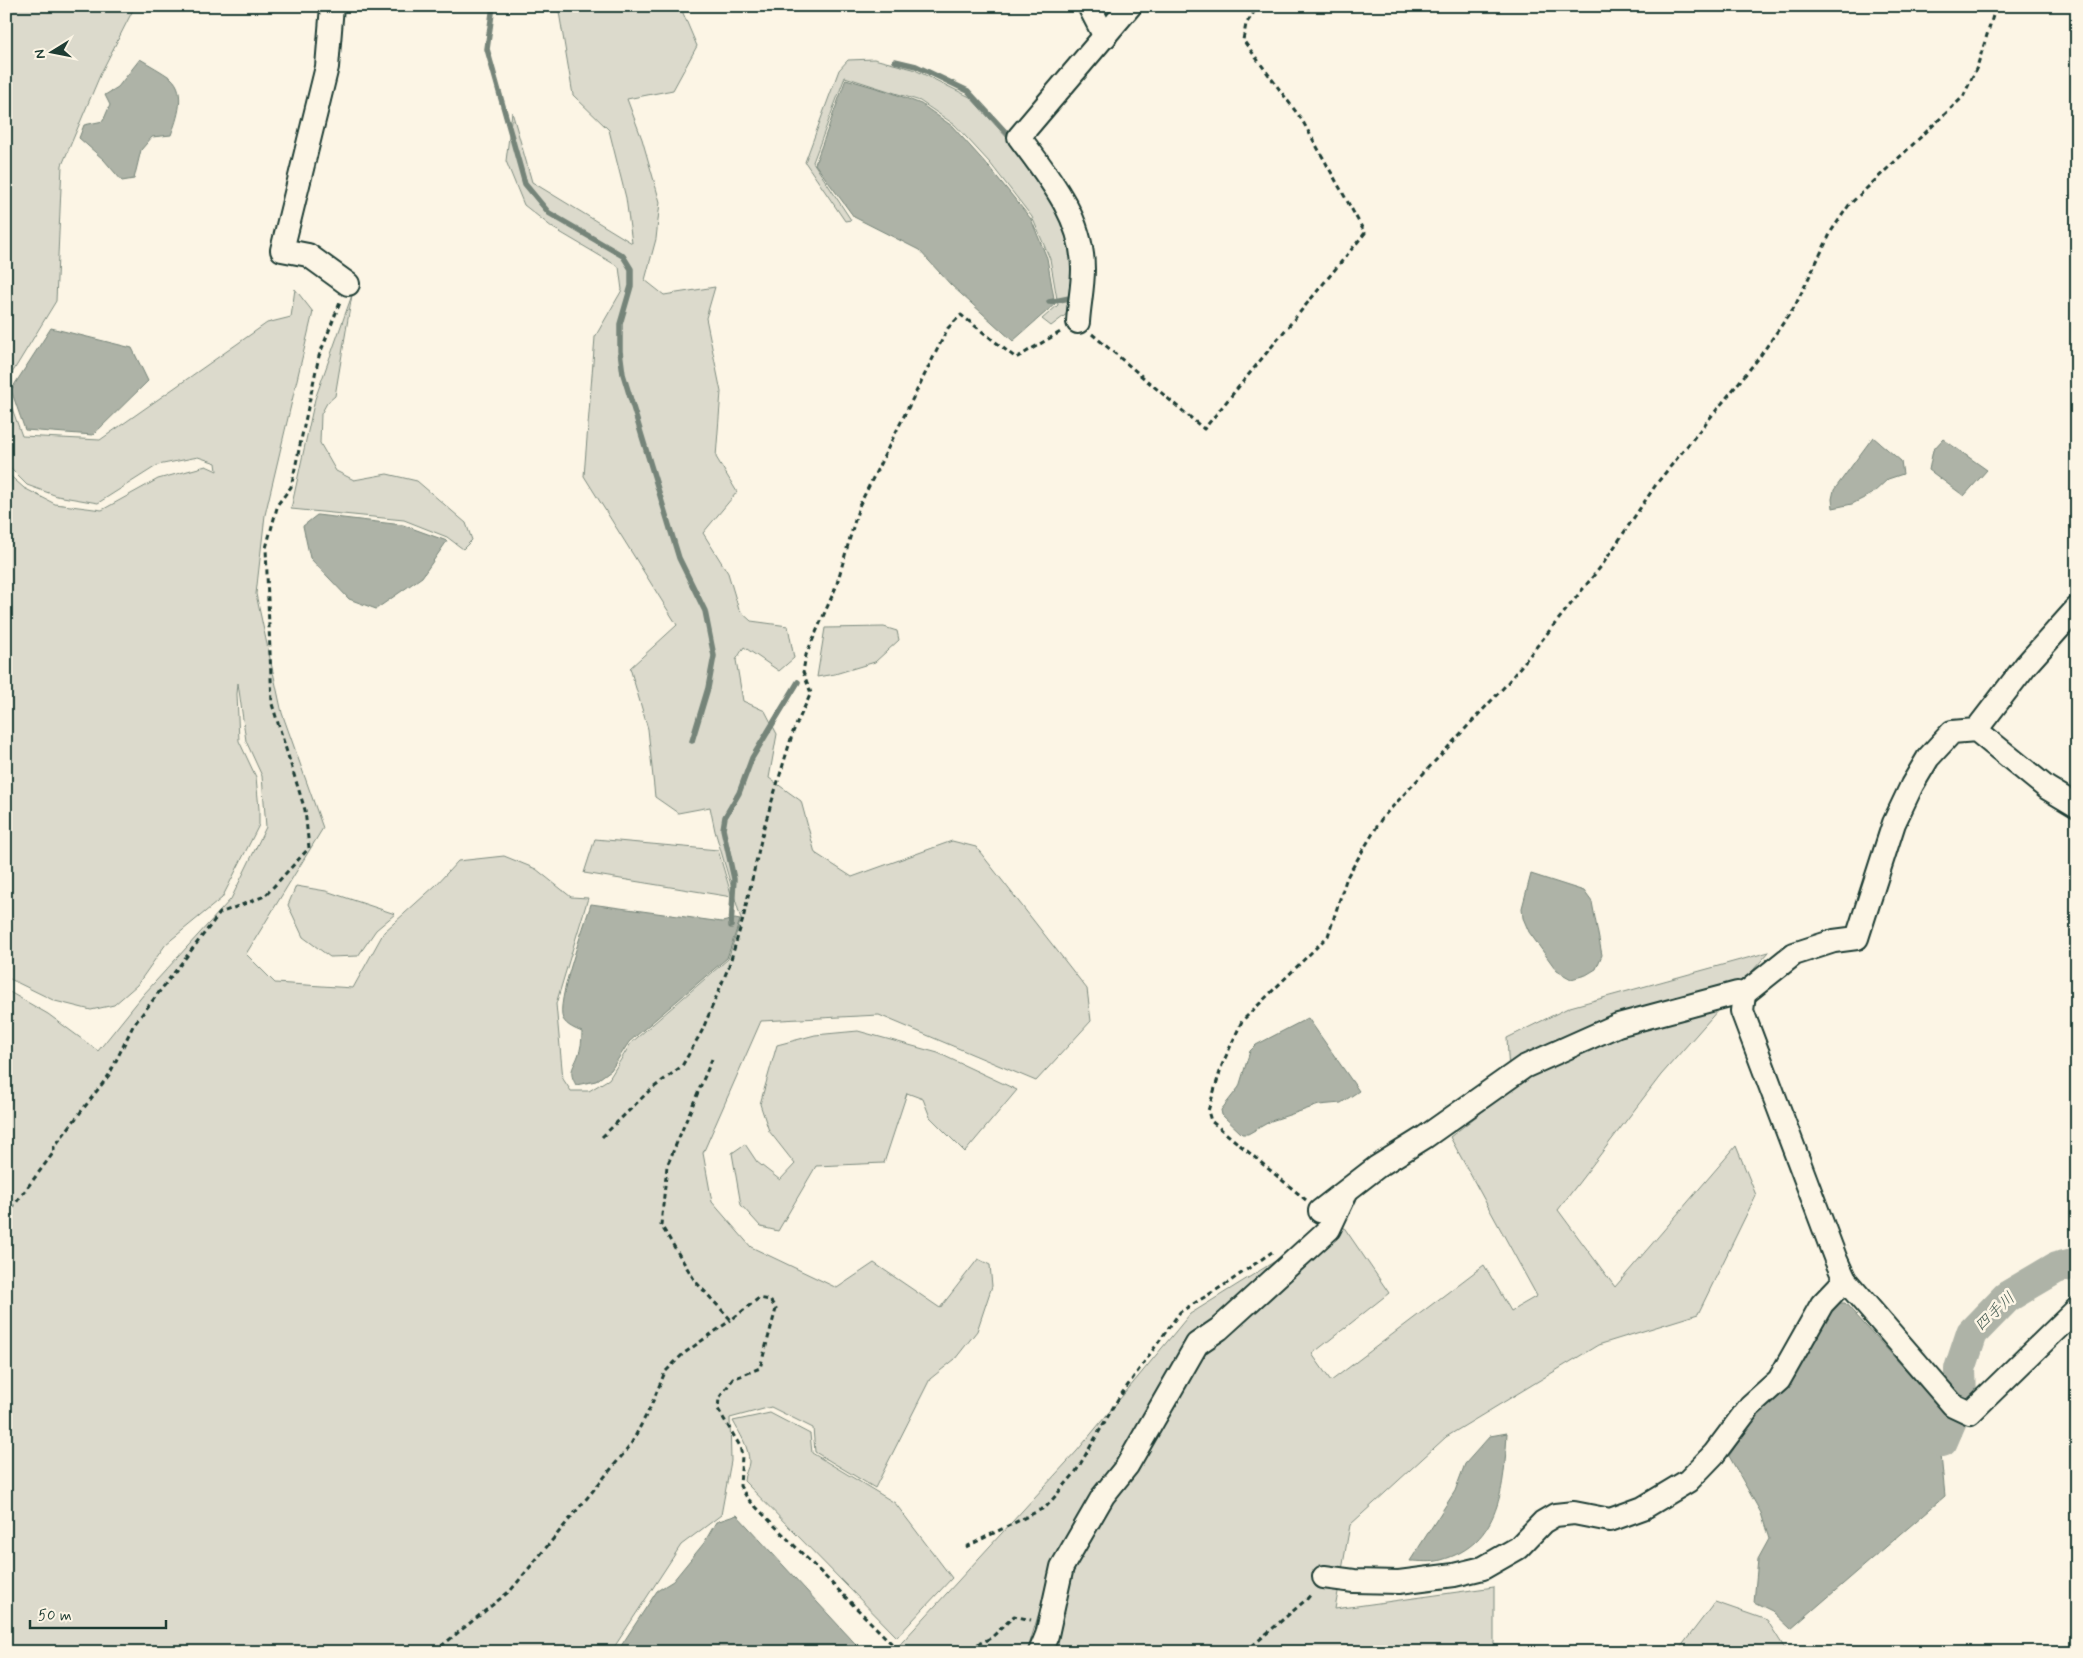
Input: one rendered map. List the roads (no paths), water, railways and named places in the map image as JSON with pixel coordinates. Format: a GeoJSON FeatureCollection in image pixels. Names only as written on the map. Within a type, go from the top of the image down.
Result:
{"type":"FeatureCollection","features":[{"type":"Feature","properties":{"kind":"street"},"geometry":{"type":"LineString","coordinates":[[332,6],[327,67],[282,250],[308,255],[348,284]]}},
{"type":"Feature","properties":{"kind":"street"},"geometry":{"type":"LineString","coordinates":[[1089,6],[1105,37]]}},
{"type":"Feature","properties":{"kind":"street"},"geometry":{"type":"LineString","coordinates":[[1078,322],[1083,268],[1072,215],[1019,137],[1130,6]]}},
{"type":"Feature","properties":{"kind":"street"},"geometry":{"type":"LineString","coordinates":[[1976,730],[2026,666],[2077,608]]}},
{"type":"Feature","properties":{"kind":"street"},"geometry":{"type":"LineString","coordinates":[[1320,1212],[1378,1167],[1425,1137],[1524,1067],[1618,1024],[1737,994],[1744,994],[1794,954],[1834,941],[1857,938],[1888,838],[1912,785],[1928,758],[1952,732],[1976,730],[2047,788],[2077,806]]}},
{"type":"Feature","properties":{"kind":"street"},"geometry":{"type":"LineString","coordinates":[[1744,994],[1742,1011],[1845,1280],[1957,1407],[1970,1413],[2077,1309]]}},
{"type":"Feature","properties":{"kind":"street"},"geometry":{"type":"LineString","coordinates":[[1040,1652],[1047,1635],[1062,1567],[1103,1496],[1127,1466],[1197,1344],[1219,1329],[1329,1229],[1346,1192]]}},
{"type":"Feature","properties":{"kind":"street"},"geometry":{"type":"LineString","coordinates":[[1324,1577],[1354,1581],[1399,1582],[1483,1568],[1518,1548],[1543,1522],[1555,1515],[1574,1513],[1610,1520],[1643,1508],[1688,1481],[1714,1454],[1750,1406],[1778,1380],[1822,1304],[1845,1280]]}},
{"type":"Feature","properties":{"kind":"waterway"},"geometry":{"type":"LineString","coordinates":[[493,6],[487,49],[525,184],[549,213],[623,256],[631,269],[631,286],[620,324],[620,351],[623,374],[679,558],[705,611],[714,656],[708,688],[692,741]]}},
{"type":"Feature","properties":{"kind":"waterway"},"geometry":{"type":"LineString","coordinates":[[895,61],[916,66],[968,91],[1012,139]]}},
{"type":"Feature","properties":{"kind":"waterway"},"geometry":{"type":"LineString","coordinates":[[1049,302],[1075,297]]}},
{"type":"Feature","properties":{"kind":"waterway"},"geometry":{"type":"LineString","coordinates":[[731,926],[734,879],[723,829],[725,817],[739,793],[752,758],[798,682]]}},
{"type":"Feature","properties":{"kind":"waterway","name":"四手川"},"geometry":{"type":"LineString","coordinates":[[1932,1435],[1942,1441],[1961,1397],[1960,1369],[1972,1333],[2007,1297],[2056,1268],[2077,1263]]}}]}
